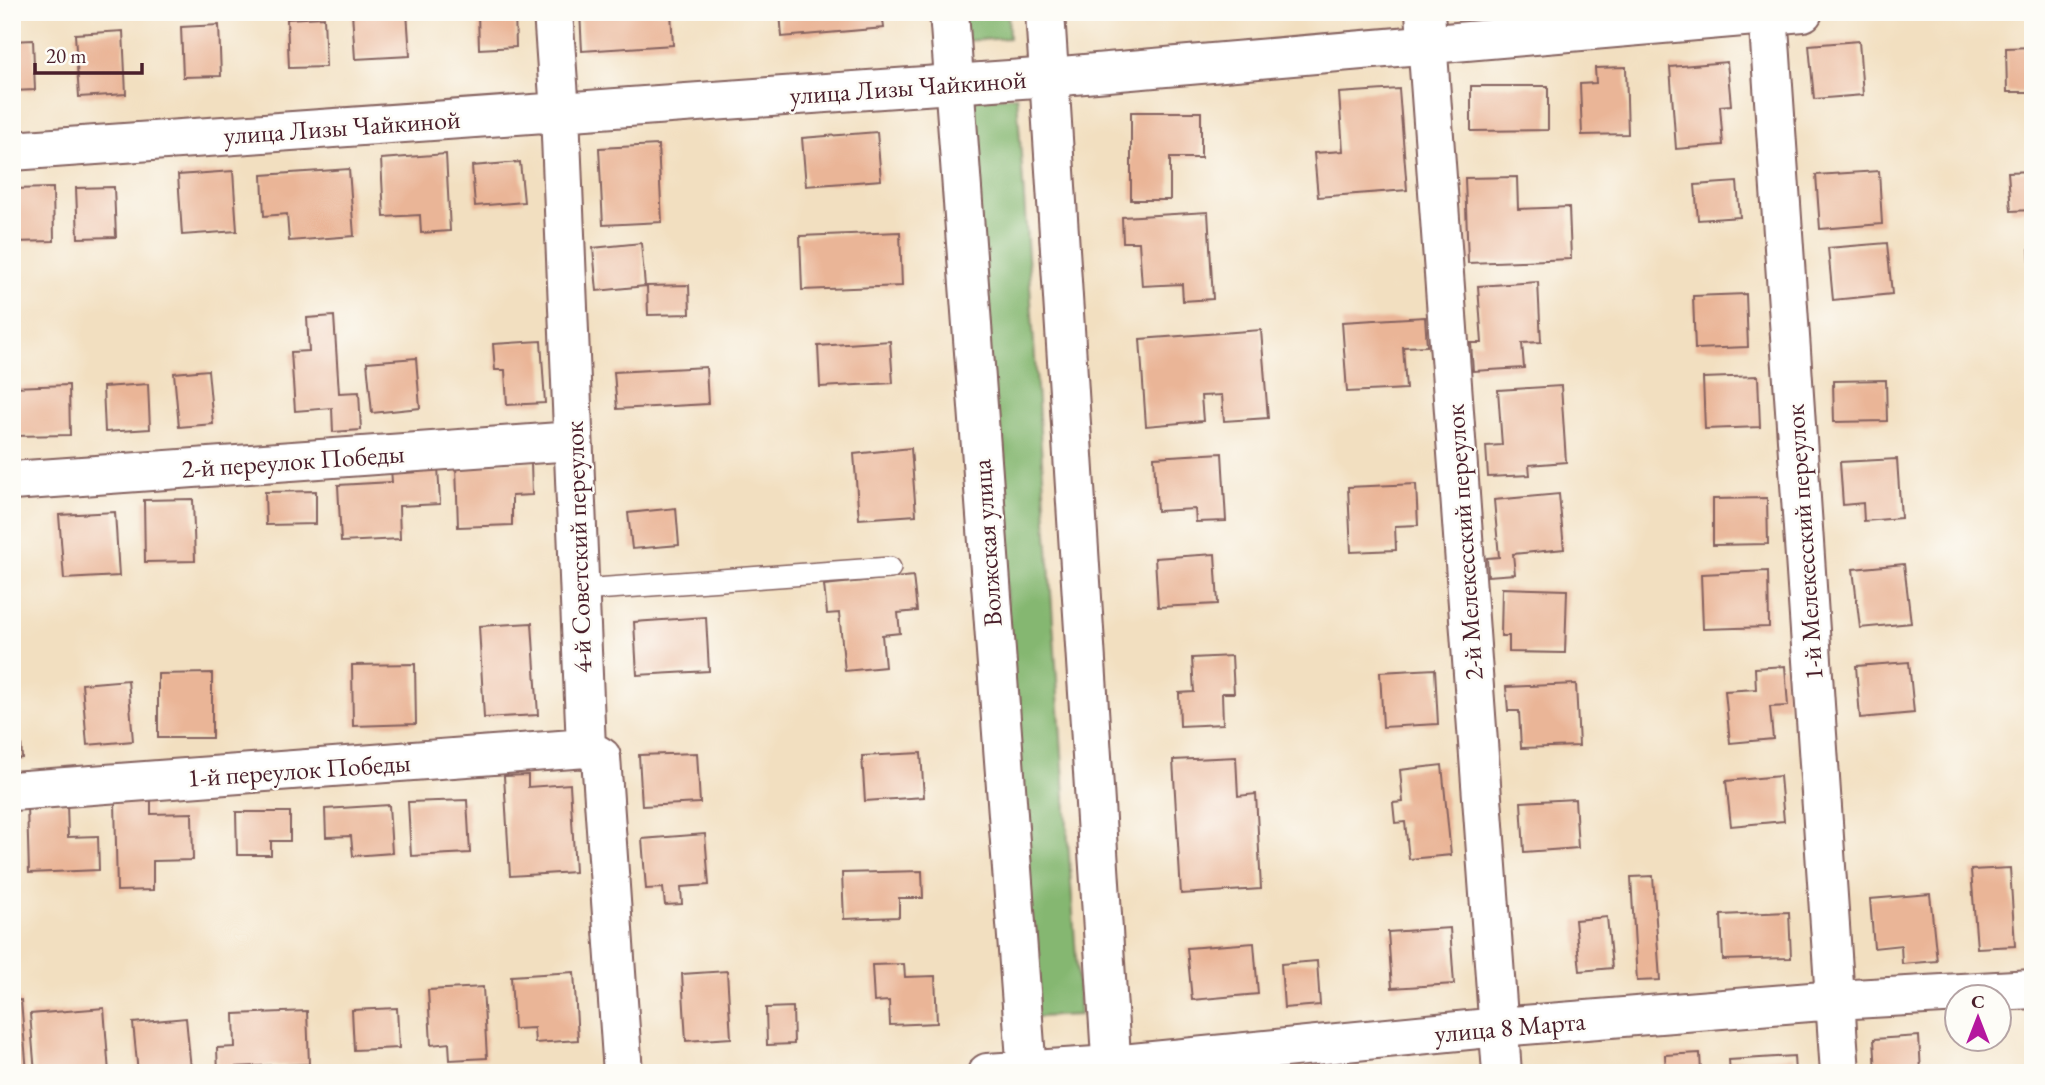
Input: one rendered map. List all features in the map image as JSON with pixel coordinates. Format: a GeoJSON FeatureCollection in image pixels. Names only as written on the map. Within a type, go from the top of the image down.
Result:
{"type":"FeatureCollection","features":[{"type":"Feature","properties":{"kind":"street","name":"4-й Советский переулок"},"geometry":{"type":"LineString","coordinates":[[553,12],[560,112],[586,748],[601,757],[623,1073]]}},
{"type":"Feature","properties":{"kind":"street","name":"Волжская улица"},"geometry":{"type":"LineString","coordinates":[[949,12],[1027,1071]]}},
{"type":"Feature","properties":{"kind":"street"},"geometry":{"type":"LineString","coordinates":[[1045,12],[1112,1069]]}},
{"type":"Feature","properties":{"kind":"street","name":"улица Лизы Чайкиной"},"geometry":{"type":"LineString","coordinates":[[12,151],[1050,77],[1426,28],[1780,13]]}},
{"type":"Feature","properties":{"kind":"street","name":"1-й Мелекесский переулок"},"geometry":{"type":"LineString","coordinates":[[1780,13],[1840,1073]]}},
{"type":"Feature","properties":{"kind":"street","name":"2-й Мелекесский переулок"},"geometry":{"type":"LineString","coordinates":[[1426,28],[1502,1073]]}},
{"type":"Feature","properties":{"kind":"street","name":"2-й переулок Победы"},"geometry":{"type":"LineString","coordinates":[[12,481],[573,441]]}},
{"type":"Feature","properties":{"kind":"street","name":"1-й переулок Победы"},"geometry":{"type":"LineString","coordinates":[[12,792],[586,748]]}},
{"type":"Feature","properties":{"kind":"street","name":"улица 8 Марта"},"geometry":{"type":"LineString","coordinates":[[988,1073],[1112,1069],[1499,1027],[1835,1000],[2033,989]]}},
{"type":"Feature","properties":{"kind":"lane"},"geometry":{"type":"LineString","coordinates":[[581,590],[890,568]]}},
{"type":"Feature","properties":{"kind":"green space"},"geometry":{"type":"Polygon","coordinates":[[[961,12],[1008,12],[1009,38],[963,41],[961,12]]]}},
{"type":"Feature","properties":{"kind":"green space"},"geometry":{"type":"Polygon","coordinates":[[[1017,96],[1080,1015],[1036,1017],[971,99],[1017,96]]]}},
{"type":"Feature","properties":{"kind":"building"},"geometry":{"type":"Polygon","coordinates":[[[352,12],[407,12],[410,56],[355,59],[352,12]]]}},
{"type":"Feature","properties":{"kind":"building"},"geometry":{"type":"Polygon","coordinates":[[[478,12],[515,12],[516,47],[479,49],[478,12]]]}},
{"type":"Feature","properties":{"kind":"building"},"geometry":{"type":"Polygon","coordinates":[[[580,12],[671,12],[673,45],[582,51],[580,12]]]}},
{"type":"Feature","properties":{"kind":"building"},"geometry":{"type":"Polygon","coordinates":[[[780,12],[882,12],[884,28],[782,37],[780,12]]]}},
{"type":"Feature","properties":{"kind":"building"},"geometry":{"type":"Polygon","coordinates":[[[324,17],[326,67],[289,68],[287,19],[324,17]]]}},
{"type":"Feature","properties":{"kind":"building"},"geometry":{"type":"Polygon","coordinates":[[[219,25],[221,76],[183,77],[181,27],[219,25]]]}},
{"type":"Feature","properties":{"kind":"building"},"geometry":{"type":"Polygon","coordinates":[[[123,31],[126,94],[79,97],[75,34],[123,31]]]}},
{"type":"Feature","properties":{"kind":"building"},"geometry":{"type":"Polygon","coordinates":[[[33,40],[35,90],[12,91],[12,41],[33,40]]]}},
{"type":"Feature","properties":{"kind":"building"},"geometry":{"type":"Polygon","coordinates":[[[1859,41],[1863,95],[1814,99],[1809,45],[1859,41]]]}},
{"type":"Feature","properties":{"kind":"building"},"geometry":{"type":"Polygon","coordinates":[[[2033,47],[2033,92],[2007,92],[2006,48],[2033,47]]]}},
{"type":"Feature","properties":{"kind":"building"},"geometry":{"type":"Polygon","coordinates":[[[1727,62],[1731,105],[1720,106],[1723,145],[1676,149],[1670,67],[1727,62]]]}},
{"type":"Feature","properties":{"kind":"building"},"geometry":{"type":"Polygon","coordinates":[[[1626,67],[1628,134],[1582,135],[1580,84],[1596,83],[1595,68],[1626,67]]]}},
{"type":"Feature","properties":{"kind":"building"},"geometry":{"type":"Polygon","coordinates":[[[1471,86],[1548,86],[1548,130],[1471,131],[1471,86]]]}},
{"type":"Feature","properties":{"kind":"building"},"geometry":{"type":"Polygon","coordinates":[[[1399,89],[1407,190],[1318,197],[1314,153],[1343,151],[1339,93],[1399,89]]]}},
{"type":"Feature","properties":{"kind":"building"},"geometry":{"type":"Polygon","coordinates":[[[1131,112],[1201,112],[1201,158],[1170,158],[1170,200],[1131,200],[1131,112]]]}},
{"type":"Feature","properties":{"kind":"building"},"geometry":{"type":"Polygon","coordinates":[[[877,132],[881,180],[806,186],[802,138],[877,132]]]}},
{"type":"Feature","properties":{"kind":"building"},"geometry":{"type":"Polygon","coordinates":[[[658,145],[662,222],[603,225],[599,148],[658,145]]]}},
{"type":"Feature","properties":{"kind":"building"},"geometry":{"type":"Polygon","coordinates":[[[446,154],[450,231],[421,233],[420,215],[384,217],[381,159],[446,154]]]}},
{"type":"Feature","properties":{"kind":"building"},"geometry":{"type":"Polygon","coordinates":[[[520,162],[524,202],[475,206],[472,166],[520,162]]]}},
{"type":"Feature","properties":{"kind":"building"},"geometry":{"type":"Polygon","coordinates":[[[349,169],[354,236],[289,241],[287,214],[264,216],[262,175],[349,169]]]}},
{"type":"Feature","properties":{"kind":"building"},"geometry":{"type":"Polygon","coordinates":[[[233,171],[237,231],[182,235],[178,175],[233,171]]]}},
{"type":"Feature","properties":{"kind":"building"},"geometry":{"type":"Polygon","coordinates":[[[1879,171],[1882,224],[1820,229],[1816,175],[1879,171]]]}},
{"type":"Feature","properties":{"kind":"building"},"geometry":{"type":"Polygon","coordinates":[[[2033,171],[2033,210],[2011,211],[2008,172],[2033,171]]]}},
{"type":"Feature","properties":{"kind":"building"},"geometry":{"type":"Polygon","coordinates":[[[1517,177],[1518,209],[1569,207],[1571,259],[1468,263],[1465,178],[1517,177]]]}},
{"type":"Feature","properties":{"kind":"building"},"geometry":{"type":"Polygon","coordinates":[[[1737,182],[1740,217],[1698,220],[1695,185],[1737,182]]]}},
{"type":"Feature","properties":{"kind":"building"},"geometry":{"type":"Polygon","coordinates":[[[114,187],[116,237],[78,238],[76,188],[114,187]]]}},
{"type":"Feature","properties":{"kind":"building"},"geometry":{"type":"Polygon","coordinates":[[[53,188],[54,241],[12,242],[12,189],[53,188]]]}},
{"type":"Feature","properties":{"kind":"building"},"geometry":{"type":"Polygon","coordinates":[[[1208,212],[1213,299],[1183,301],[1182,284],[1142,286],[1139,242],[1123,242],[1122,217],[1208,212]]]}},
{"type":"Feature","properties":{"kind":"building"},"geometry":{"type":"Polygon","coordinates":[[[900,232],[902,286],[802,290],[800,236],[900,232]]]}},
{"type":"Feature","properties":{"kind":"building"},"geometry":{"type":"Polygon","coordinates":[[[641,243],[645,286],[597,291],[593,248],[641,243]]]}},
{"type":"Feature","properties":{"kind":"building"},"geometry":{"type":"Polygon","coordinates":[[[1887,243],[1892,294],[1833,300],[1828,248],[1887,243]]]}},
{"type":"Feature","properties":{"kind":"building"},"geometry":{"type":"Polygon","coordinates":[[[2029,246],[2033,246],[2033,281],[2031,281],[2029,246]]]}},
{"type":"Feature","properties":{"kind":"building"},"geometry":{"type":"Polygon","coordinates":[[[1538,282],[1541,342],[1522,343],[1524,368],[1473,371],[1471,343],[1482,343],[1478,286],[1538,282]]]}},
{"type":"Feature","properties":{"kind":"building"},"geometry":{"type":"Polygon","coordinates":[[[689,285],[690,314],[648,315],[647,286],[689,285]]]}},
{"type":"Feature","properties":{"kind":"building"},"geometry":{"type":"Polygon","coordinates":[[[1746,294],[1748,347],[1695,349],[1693,296],[1746,294]]]}},
{"type":"Feature","properties":{"kind":"building"},"geometry":{"type":"Polygon","coordinates":[[[334,316],[339,393],[359,392],[361,430],[333,432],[332,408],[295,411],[291,352],[309,351],[307,318],[334,316]]]}},
{"type":"Feature","properties":{"kind":"building"},"geometry":{"type":"Polygon","coordinates":[[[1425,317],[1427,346],[1403,347],[1406,389],[1347,392],[1342,322],[1425,317]]]}},
{"type":"Feature","properties":{"kind":"building"},"geometry":{"type":"Polygon","coordinates":[[[1261,330],[1268,418],[1224,421],[1222,395],[1201,396],[1203,421],[1146,426],[1140,339],[1261,330]]]}},
{"type":"Feature","properties":{"kind":"building"},"geometry":{"type":"Polygon","coordinates":[[[541,341],[545,403],[507,405],[505,370],[495,370],[493,344],[541,341]]]}},
{"type":"Feature","properties":{"kind":"building"},"geometry":{"type":"Polygon","coordinates":[[[890,341],[893,383],[820,387],[818,346],[890,341]]]}},
{"type":"Feature","properties":{"kind":"building"},"geometry":{"type":"Polygon","coordinates":[[[416,358],[420,408],[372,413],[367,362],[416,358]]]}},
{"type":"Feature","properties":{"kind":"building"},"geometry":{"type":"Polygon","coordinates":[[[706,367],[708,404],[617,409],[614,372],[706,367]]]}},
{"type":"Feature","properties":{"kind":"building"},"geometry":{"type":"Polygon","coordinates":[[[208,370],[213,424],[179,427],[174,373],[208,370]]]}},
{"type":"Feature","properties":{"kind":"building"},"geometry":{"type":"Polygon","coordinates":[[[1758,376],[1760,427],[1705,429],[1703,378],[1758,376]]]}},
{"type":"Feature","properties":{"kind":"building"},"geometry":{"type":"Polygon","coordinates":[[[1886,380],[1887,421],[1834,422],[1833,381],[1886,380]]]}},
{"type":"Feature","properties":{"kind":"building"},"geometry":{"type":"Polygon","coordinates":[[[148,384],[150,429],[105,432],[103,387],[148,384]]]}},
{"type":"Feature","properties":{"kind":"building"},"geometry":{"type":"Polygon","coordinates":[[[69,385],[70,435],[12,436],[12,387],[69,385]]]}},
{"type":"Feature","properties":{"kind":"building"},"geometry":{"type":"Polygon","coordinates":[[[1561,386],[1566,462],[1529,465],[1530,475],[1488,477],[1486,446],[1502,445],[1498,390],[1561,386]]]}},
{"type":"Feature","properties":{"kind":"building"},"geometry":{"type":"Polygon","coordinates":[[[911,448],[916,515],[859,519],[854,454],[911,448]]]}},
{"type":"Feature","properties":{"kind":"building"},"geometry":{"type":"Polygon","coordinates":[[[1222,453],[1226,521],[1196,522],[1195,509],[1157,511],[1154,457],[1222,453]]]}},
{"type":"Feature","properties":{"kind":"building"},"geometry":{"type":"Polygon","coordinates":[[[1897,459],[1901,518],[1864,521],[1863,503],[1843,505],[1840,462],[1897,459]]]}},
{"type":"Feature","properties":{"kind":"building"},"geometry":{"type":"Polygon","coordinates":[[[531,463],[532,495],[512,496],[512,525],[458,527],[456,465],[531,463]]]}},
{"type":"Feature","properties":{"kind":"building"},"geometry":{"type":"Polygon","coordinates":[[[438,466],[440,504],[399,506],[400,539],[341,542],[338,485],[392,482],[391,468],[438,466]]]}},
{"type":"Feature","properties":{"kind":"building"},"geometry":{"type":"Polygon","coordinates":[[[1416,484],[1418,525],[1395,526],[1396,550],[1351,552],[1348,487],[1416,484]]]}},
{"type":"Feature","properties":{"kind":"building"},"geometry":{"type":"Polygon","coordinates":[[[316,491],[316,524],[266,525],[265,492],[316,491]]]}},
{"type":"Feature","properties":{"kind":"building"},"geometry":{"type":"Polygon","coordinates":[[[1559,494],[1564,549],[1513,554],[1515,574],[1488,576],[1487,558],[1499,557],[1494,500],[1559,494]]]}},
{"type":"Feature","properties":{"kind":"building"},"geometry":{"type":"Polygon","coordinates":[[[1767,498],[1768,544],[1713,545],[1713,499],[1767,498]]]}},
{"type":"Feature","properties":{"kind":"building"},"geometry":{"type":"Polygon","coordinates":[[[193,499],[195,561],[145,562],[144,500],[193,499]]]}},
{"type":"Feature","properties":{"kind":"building"},"geometry":{"type":"Polygon","coordinates":[[[676,508],[679,545],[632,549],[628,513],[676,508]]]}},
{"type":"Feature","properties":{"kind":"building"},"geometry":{"type":"Polygon","coordinates":[[[115,512],[119,576],[64,579],[59,515],[115,512]]]}},
{"type":"Feature","properties":{"kind":"building"},"geometry":{"type":"Polygon","coordinates":[[[1215,554],[1218,604],[1158,607],[1155,558],[1215,554]]]}},
{"type":"Feature","properties":{"kind":"building"},"geometry":{"type":"Polygon","coordinates":[[[1904,564],[1911,623],[1860,628],[1853,569],[1904,564]]]}},
{"type":"Feature","properties":{"kind":"building"},"geometry":{"type":"Polygon","coordinates":[[[1768,571],[1769,627],[1703,629],[1701,574],[1768,571]]]}},
{"type":"Feature","properties":{"kind":"building"},"geometry":{"type":"Polygon","coordinates":[[[913,576],[917,611],[898,613],[900,633],[882,635],[885,667],[845,671],[839,613],[827,614],[824,585],[913,576]]]}},
{"type":"Feature","properties":{"kind":"building"},"geometry":{"type":"Polygon","coordinates":[[[1502,588],[1567,590],[1565,653],[1509,652],[1509,636],[1501,636],[1502,588]]]}},
{"type":"Feature","properties":{"kind":"building"},"geometry":{"type":"Polygon","coordinates":[[[706,617],[709,671],[637,675],[634,622],[706,617]]]}},
{"type":"Feature","properties":{"kind":"building"},"geometry":{"type":"Polygon","coordinates":[[[532,623],[538,715],[484,718],[479,626],[532,623]]]}},
{"type":"Feature","properties":{"kind":"building"},"geometry":{"type":"Polygon","coordinates":[[[1232,656],[1234,693],[1222,693],[1223,724],[1180,726],[1179,693],[1194,692],[1192,658],[1232,656]]]}},
{"type":"Feature","properties":{"kind":"building"},"geometry":{"type":"Polygon","coordinates":[[[1909,662],[1914,713],[1860,718],[1856,666],[1909,662]]]}},
{"type":"Feature","properties":{"kind":"building"},"geometry":{"type":"Polygon","coordinates":[[[415,664],[416,724],[353,726],[352,665],[415,664]]]}},
{"type":"Feature","properties":{"kind":"building"},"geometry":{"type":"Polygon","coordinates":[[[1785,666],[1788,706],[1770,707],[1773,739],[1730,743],[1725,691],[1756,689],[1755,668],[1785,666]]]}},
{"type":"Feature","properties":{"kind":"building"},"geometry":{"type":"Polygon","coordinates":[[[1435,669],[1438,724],[1383,727],[1380,672],[1435,669]]]}},
{"type":"Feature","properties":{"kind":"building"},"geometry":{"type":"Polygon","coordinates":[[[212,673],[212,738],[158,738],[158,674],[212,673]]]}},
{"type":"Feature","properties":{"kind":"building"},"geometry":{"type":"Polygon","coordinates":[[[128,680],[133,741],[87,745],[82,684],[128,680]]]}},
{"type":"Feature","properties":{"kind":"building"},"geometry":{"type":"Polygon","coordinates":[[[1576,684],[1579,746],[1521,748],[1519,711],[1508,711],[1506,687],[1576,684]]]}},
{"type":"Feature","properties":{"kind":"building"},"geometry":{"type":"Polygon","coordinates":[[[18,690],[22,758],[12,759],[12,691],[18,690]]]}},
{"type":"Feature","properties":{"kind":"building"},"geometry":{"type":"Polygon","coordinates":[[[697,753],[700,803],[642,806],[639,755],[697,753]]]}},
{"type":"Feature","properties":{"kind":"building"},"geometry":{"type":"Polygon","coordinates":[[[921,753],[924,797],[865,801],[862,756],[921,753]]]}},
{"type":"Feature","properties":{"kind":"building"},"geometry":{"type":"Polygon","coordinates":[[[1236,757],[1238,796],[1256,794],[1261,889],[1181,894],[1173,760],[1236,757]]]}},
{"type":"Feature","properties":{"kind":"building"},"geometry":{"type":"Polygon","coordinates":[[[1442,765],[1451,855],[1409,859],[1405,822],[1395,823],[1393,803],[1403,802],[1400,770],[1442,765]]]}},
{"type":"Feature","properties":{"kind":"building"},"geometry":{"type":"Polygon","coordinates":[[[528,775],[528,787],[570,784],[575,872],[510,876],[504,776],[528,775]]]}},
{"type":"Feature","properties":{"kind":"building"},"geometry":{"type":"Polygon","coordinates":[[[1780,776],[1784,821],[1731,826],[1726,781],[1780,776]]]}},
{"type":"Feature","properties":{"kind":"building"},"geometry":{"type":"Polygon","coordinates":[[[151,799],[151,814],[192,813],[193,860],[153,861],[153,890],[117,891],[115,800],[151,799]]]}},
{"type":"Feature","properties":{"kind":"building"},"geometry":{"type":"Polygon","coordinates":[[[1575,799],[1578,848],[1524,852],[1521,802],[1575,799]]]}},
{"type":"Feature","properties":{"kind":"building"},"geometry":{"type":"Polygon","coordinates":[[[467,800],[470,853],[411,856],[408,802],[467,800]]]}},
{"type":"Feature","properties":{"kind":"building"},"geometry":{"type":"Polygon","coordinates":[[[67,803],[68,837],[98,836],[99,870],[29,873],[27,805],[67,803]]]}},
{"type":"Feature","properties":{"kind":"building"},"geometry":{"type":"Polygon","coordinates":[[[389,805],[392,853],[353,856],[351,836],[326,837],[325,809],[389,805]]]}},
{"type":"Feature","properties":{"kind":"building"},"geometry":{"type":"Polygon","coordinates":[[[236,812],[290,812],[290,841],[271,841],[271,855],[237,855],[236,812]]]}},
{"type":"Feature","properties":{"kind":"building"},"geometry":{"type":"Polygon","coordinates":[[[705,834],[709,885],[681,887],[682,904],[665,905],[663,888],[646,889],[642,839],[705,834]]]}},
{"type":"Feature","properties":{"kind":"building"},"geometry":{"type":"Polygon","coordinates":[[[2010,868],[2015,946],[1977,948],[1971,870],[2010,868]]]}},
{"type":"Feature","properties":{"kind":"building"},"geometry":{"type":"Polygon","coordinates":[[[922,871],[923,898],[899,898],[899,917],[844,919],[842,873],[922,871]]]}},
{"type":"Feature","properties":{"kind":"building"},"geometry":{"type":"Polygon","coordinates":[[[1653,876],[1660,980],[1637,981],[1631,877],[1653,876]]]}},
{"type":"Feature","properties":{"kind":"building"},"geometry":{"type":"Polygon","coordinates":[[[1930,894],[1937,961],[1902,964],[1901,945],[1874,948],[1870,899],[1930,894]]]}},
{"type":"Feature","properties":{"kind":"building"},"geometry":{"type":"Polygon","coordinates":[[[1789,912],[1791,958],[1723,960],[1721,915],[1789,912]]]}},
{"type":"Feature","properties":{"kind":"building"},"geometry":{"type":"Polygon","coordinates":[[[1607,917],[1612,968],[1580,971],[1575,920],[1607,917]]]}},
{"type":"Feature","properties":{"kind":"building"},"geometry":{"type":"Polygon","coordinates":[[[1450,928],[1454,984],[1392,988],[1388,932],[1450,928]]]}},
{"type":"Feature","properties":{"kind":"building"},"geometry":{"type":"Polygon","coordinates":[[[1254,943],[1258,994],[1192,1000],[1187,948],[1254,943]]]}},
{"type":"Feature","properties":{"kind":"building"},"geometry":{"type":"Polygon","coordinates":[[[1317,961],[1320,1005],[1284,1008],[1281,964],[1317,961]]]}},
{"type":"Feature","properties":{"kind":"building"},"geometry":{"type":"Polygon","coordinates":[[[904,964],[905,977],[935,976],[937,1023],[890,1025],[889,1001],[874,1002],[872,965],[904,964]]]}},
{"type":"Feature","properties":{"kind":"building"},"geometry":{"type":"Polygon","coordinates":[[[727,971],[731,1038],[686,1041],[682,974],[727,971]]]}},
{"type":"Feature","properties":{"kind":"building"},"geometry":{"type":"Polygon","coordinates":[[[574,972],[578,1040],[535,1043],[534,1028],[514,1029],[511,976],[574,972]]]}},
{"type":"Feature","properties":{"kind":"building"},"geometry":{"type":"Polygon","coordinates":[[[483,987],[487,1058],[450,1060],[449,1043],[431,1045],[428,990],[483,987]]]}},
{"type":"Feature","properties":{"kind":"building"},"geometry":{"type":"Polygon","coordinates":[[[21,1000],[27,1073],[12,1073],[12,1001],[21,1000]]]}},
{"type":"Feature","properties":{"kind":"building"},"geometry":{"type":"Polygon","coordinates":[[[793,1007],[794,1044],[767,1045],[766,1008],[793,1007]]]}},
{"type":"Feature","properties":{"kind":"building"},"geometry":{"type":"Polygon","coordinates":[[[104,1008],[109,1073],[35,1073],[30,1014],[104,1008]]]}},
{"type":"Feature","properties":{"kind":"building"},"geometry":{"type":"Polygon","coordinates":[[[397,1008],[399,1048],[354,1050],[352,1010],[397,1008]]]}},
{"type":"Feature","properties":{"kind":"building"},"geometry":{"type":"Polygon","coordinates":[[[307,1011],[309,1064],[235,1067],[235,1073],[218,1073],[217,1048],[235,1047],[234,1014],[307,1011]]]}},
{"type":"Feature","properties":{"kind":"building"},"geometry":{"type":"Polygon","coordinates":[[[186,1018],[191,1069],[138,1073],[133,1023],[186,1018]]]}},
{"type":"Feature","properties":{"kind":"building"},"geometry":{"type":"Polygon","coordinates":[[[1919,1036],[1921,1073],[1876,1073],[1874,1039],[1919,1036]]]}},
{"type":"Feature","properties":{"kind":"building"},"geometry":{"type":"Polygon","coordinates":[[[1700,1053],[1701,1073],[1666,1073],[1665,1055],[1700,1053]]]}},
{"type":"Feature","properties":{"kind":"building"},"geometry":{"type":"Polygon","coordinates":[[[1794,1056],[1795,1073],[1730,1073],[1729,1060],[1794,1056]]]}}]}
